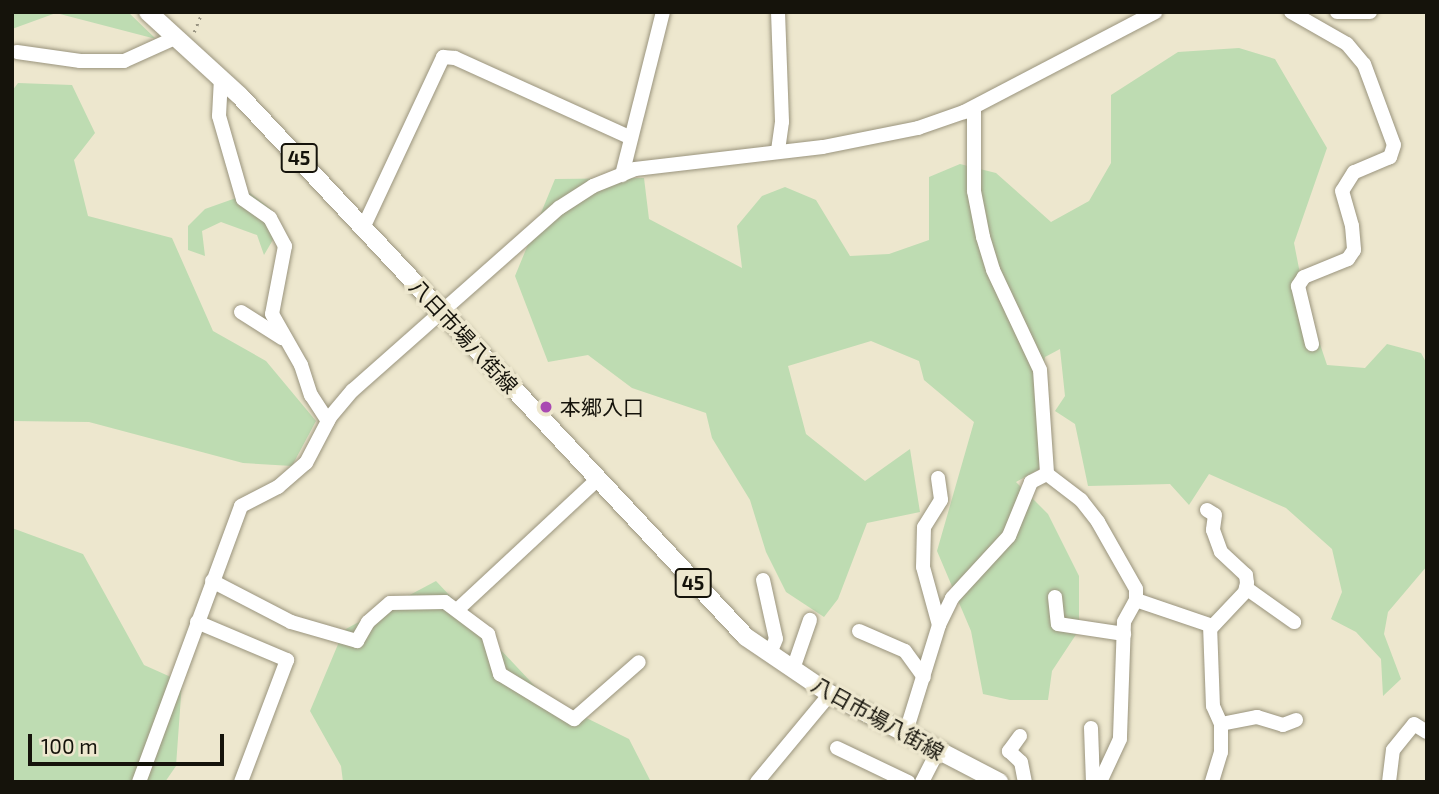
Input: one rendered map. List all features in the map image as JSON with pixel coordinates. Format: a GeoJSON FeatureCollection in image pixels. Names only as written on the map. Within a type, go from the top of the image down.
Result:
{"type":"FeatureCollection","features":[{"type":"Feature","properties":{"kind":"main road","name":"八日市場八街線"},"geometry":{"type":"LineString","coordinates":[[148,12],[221,78],[443,312],[725,617],[770,653],[830,694],[999,782]]}},
{"type":"Feature","properties":{"kind":"street"},"geometry":{"type":"LineString","coordinates":[[622,175],[663,12]]}},
{"type":"Feature","properties":{"kind":"street"},"geometry":{"type":"LineString","coordinates":[[778,12],[782,122],[778,151]]}},
{"type":"Feature","properties":{"kind":"street"},"geometry":{"type":"LineString","coordinates":[[139,782],[241,506],[278,487],[306,463],[328,421],[353,390],[559,208],[593,186],[669,161],[870,139],[974,108],[1155,12]]}},
{"type":"Feature","properties":{"kind":"street"},"geometry":{"type":"LineString","coordinates":[[1291,12],[1347,44],[1364,64],[1394,145],[1390,156],[1354,172],[1342,191],[1352,226],[1354,250],[1348,259],[1304,277],[1298,286],[1312,344]]}},
{"type":"Feature","properties":{"kind":"street"},"geometry":{"type":"LineString","coordinates":[[1337,12],[1370,12]]}},
{"type":"Feature","properties":{"kind":"street"},"geometry":{"type":"LineString","coordinates":[[17,52],[79,61],[124,61],[182,42]]}},
{"type":"Feature","properties":{"kind":"street"},"geometry":{"type":"LineString","coordinates":[[363,228],[443,57],[455,58],[631,138]]}},
{"type":"Feature","properties":{"kind":"street"},"geometry":{"type":"LineString","coordinates":[[221,78],[219,116],[243,199],[270,218],[285,246],[272,314],[282,338],[328,421]]}},
{"type":"Feature","properties":{"kind":"street"},"geometry":{"type":"LineString","coordinates":[[974,108],[974,191],[983,237],[998,282],[1040,370],[1047,474],[1080,500],[1098,522],[1132,579],[1136,600],[1125,622],[1122,722],[1100,782]]}},
{"type":"Feature","properties":{"kind":"street"},"geometry":{"type":"LineString","coordinates":[[241,312],[282,338]]}},
{"type":"Feature","properties":{"kind":"street"},"geometry":{"type":"LineString","coordinates":[[905,735],[939,625],[953,598],[1009,536],[1027,488],[1047,474]]}},
{"type":"Feature","properties":{"kind":"street"},"geometry":{"type":"LineString","coordinates":[[938,478],[941,499],[924,527],[923,567],[939,625]]}},
{"type":"Feature","properties":{"kind":"street"},"geometry":{"type":"LineString","coordinates":[[458,609],[597,480]]}},
{"type":"Feature","properties":{"kind":"street"},"geometry":{"type":"LineString","coordinates":[[1208,510],[1215,515],[1213,530],[1218,548],[1247,575],[1246,588],[1211,628],[1213,706],[1221,724],[1221,752],[1212,782]]}},
{"type":"Feature","properties":{"kind":"street"},"geometry":{"type":"LineString","coordinates":[[763,580],[776,639],[770,653]]}},
{"type":"Feature","properties":{"kind":"street"},"geometry":{"type":"LineString","coordinates":[[212,581],[291,622],[356,641],[368,622],[390,603],[440,601],[458,609],[488,634],[500,674],[574,719],[639,662]]}},
{"type":"Feature","properties":{"kind":"street"},"geometry":{"type":"LineString","coordinates":[[1246,588],[1294,622]]}},
{"type":"Feature","properties":{"kind":"street"},"geometry":{"type":"LineString","coordinates":[[1055,597],[1058,624],[1124,634]]}},
{"type":"Feature","properties":{"kind":"street"},"geometry":{"type":"LineString","coordinates":[[1136,600],[1201,619],[1211,628]]}},
{"type":"Feature","properties":{"kind":"street"},"geometry":{"type":"LineString","coordinates":[[793,669],[810,620]]}},
{"type":"Feature","properties":{"kind":"street"},"geometry":{"type":"LineString","coordinates":[[197,622],[287,660],[241,782]]}},
{"type":"Feature","properties":{"kind":"street"},"geometry":{"type":"LineString","coordinates":[[859,631],[905,651],[924,677]]}},
{"type":"Feature","properties":{"kind":"street"},"geometry":{"type":"LineString","coordinates":[[757,782],[830,694]]}},
{"type":"Feature","properties":{"kind":"street"},"geometry":{"type":"LineString","coordinates":[[1221,724],[1257,717],[1283,725],[1296,720]]}},
{"type":"Feature","properties":{"kind":"street"},"geometry":{"type":"LineString","coordinates":[[1389,782],[1393,750],[1414,724],[1427,732]]}},
{"type":"Feature","properties":{"kind":"street"},"geometry":{"type":"LineString","coordinates":[[1091,728],[1093,782]]}},
{"type":"Feature","properties":{"kind":"street"},"geometry":{"type":"LineString","coordinates":[[1020,736],[1009,751],[1021,762],[1025,782]]}},
{"type":"Feature","properties":{"kind":"street"},"geometry":{"type":"LineString","coordinates":[[837,748],[908,782]]}},
{"type":"Feature","properties":{"kind":"street"},"geometry":{"type":"LineString","coordinates":[[922,782],[937,752]]}},
{"type":"Feature","properties":{"kind":"path"},"geometry":{"type":"LineString","coordinates":[[182,42],[202,12]]}},
{"type":"Feature","properties":{"kind":"green space"},"geometry":{"type":"Polygon","coordinates":[[[12,12],[128,12],[156,39],[56,13],[12,29],[12,12]]]}},
{"type":"Feature","properties":{"kind":"green space"},"geometry":{"type":"Polygon","coordinates":[[[1239,48],[1275,59],[1327,148],[1294,243],[1305,299],[1327,365],[1365,368],[1387,344],[1421,353],[1427,364],[1427,566],[1388,612],[1384,634],[1401,679],[1383,696],[1381,659],[1356,632],[1331,619],[1342,592],[1332,549],[1286,508],[1209,474],[1189,505],[1170,484],[1088,486],[1075,424],[1055,411],[1065,396],[1060,349],[1045,357],[1038,394],[1041,468],[1016,482],[1048,514],[1079,576],[1079,630],[1052,671],[1048,700],[1010,700],[983,694],[971,631],[937,551],[974,422],[924,380],[919,361],[871,341],[788,366],[806,434],[865,481],[910,449],[920,512],[867,523],[838,599],[824,617],[786,592],[766,552],[750,500],[712,438],[706,413],[632,388],[588,355],[548,362],[515,276],[555,179],[644,178],[649,219],[742,268],[737,226],[762,196],[785,187],[816,200],[850,256],[889,254],[929,240],[929,177],[960,164],[996,173],[1051,222],[1089,201],[1111,163],[1111,95],[1178,52],[1239,48]]]}},
{"type":"Feature","properties":{"kind":"green space"},"geometry":{"type":"Polygon","coordinates":[[[18,83],[72,85],[95,133],[74,160],[88,216],[172,238],[213,331],[266,361],[316,421],[292,466],[243,463],[89,422],[12,421],[12,91],[18,83]]]}},
{"type":"Feature","properties":{"kind":"green space"},"geometry":{"type":"Polygon","coordinates":[[[250,193],[271,209],[274,238],[264,255],[257,235],[221,222],[202,231],[205,256],[188,250],[188,226],[205,209],[250,193]]]}},
{"type":"Feature","properties":{"kind":"green space"},"geometry":{"type":"Polygon","coordinates":[[[12,528],[83,554],[144,665],[182,682],[176,766],[165,782],[12,782],[12,528]]]}},
{"type":"Feature","properties":{"kind":"green space"},"geometry":{"type":"Polygon","coordinates":[[[436,581],[546,698],[629,739],[651,782],[343,782],[341,766],[310,711],[344,630],[436,581]]]}},
{"type":"Feature","properties":{"kind":"place","name":"本郷入口"},"geometry":{"type":"Point","coordinates":[546,407]}}]}
